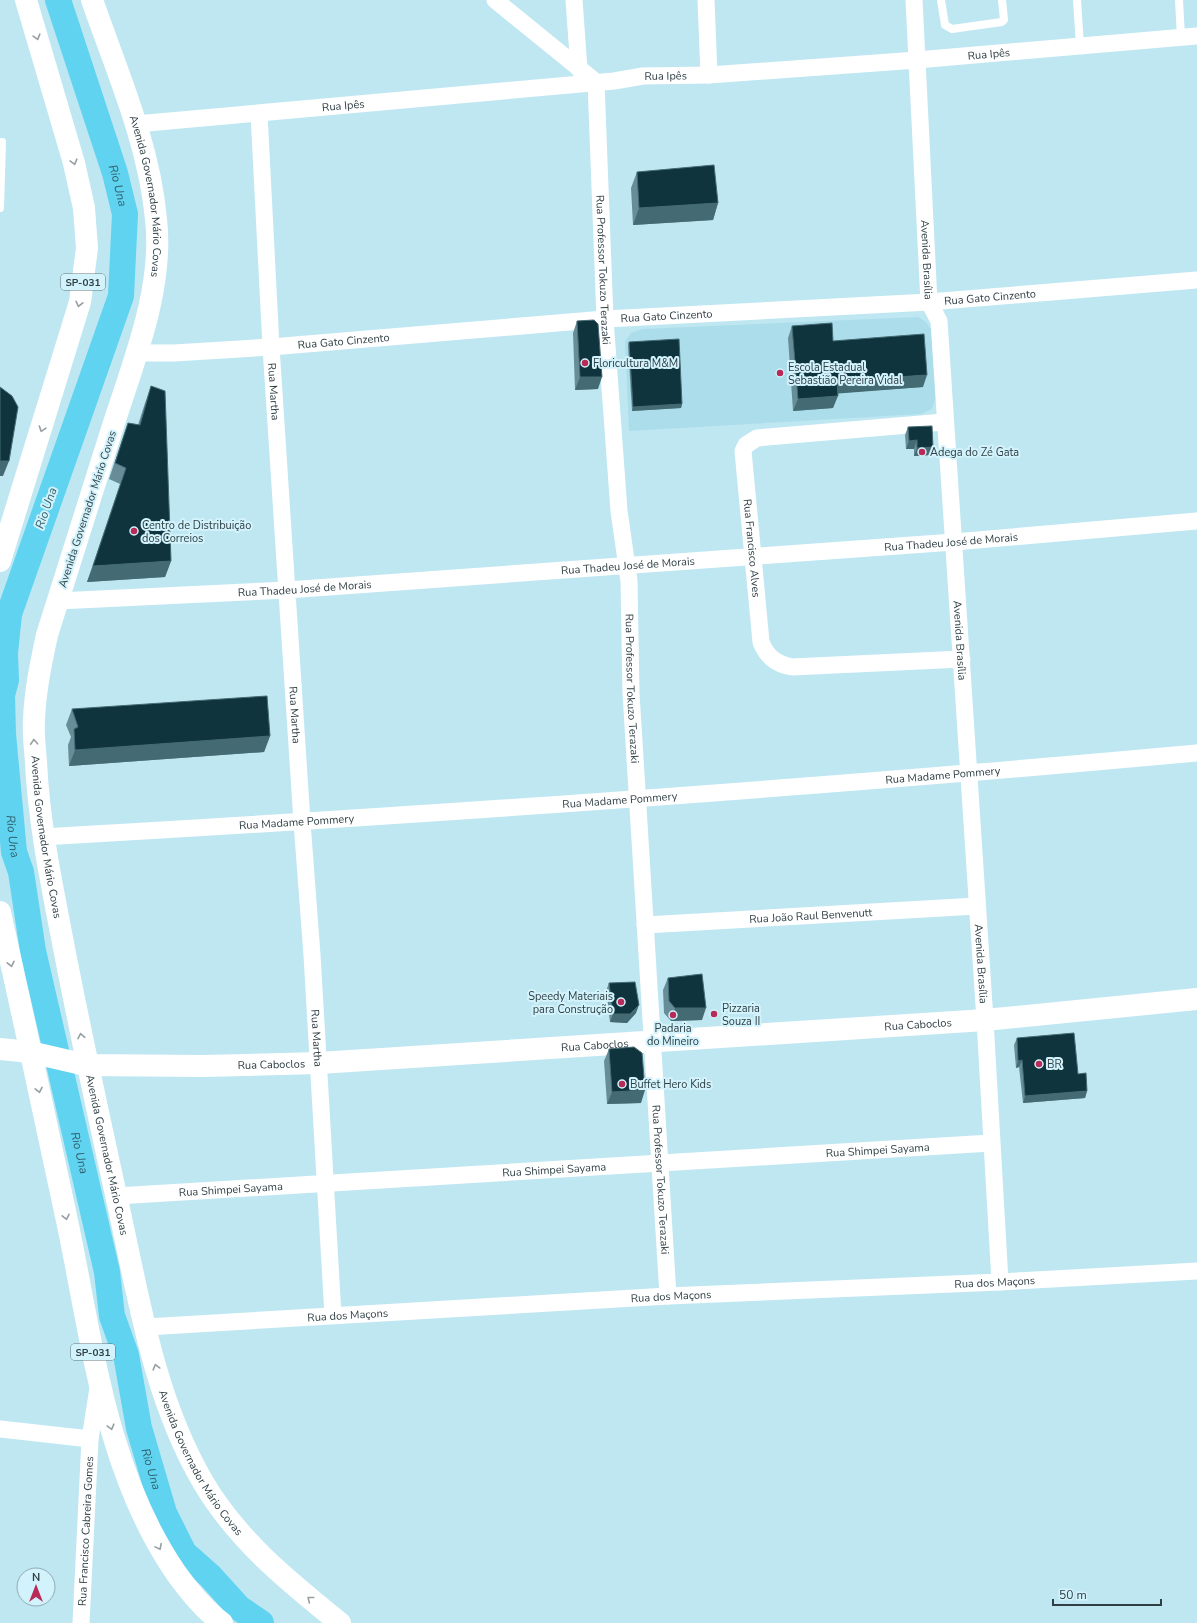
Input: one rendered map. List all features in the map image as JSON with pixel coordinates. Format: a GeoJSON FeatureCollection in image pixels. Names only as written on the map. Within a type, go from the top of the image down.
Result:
{"type":"FeatureCollection","features":[{"type":"Feature","properties":{"kind":"main road","name":"SP-031"},"geometry":{"type":"LineString","coordinates":[[0,561],[80,302],[87,248],[84,208],[74,163],[26,0]]}},
{"type":"Feature","properties":{"kind":"main road","name":"Avenida Governador Mário Covas"},"geometry":{"type":"LineString","coordinates":[[92,0],[136,124],[151,181],[157,220],[158,251],[155,282],[136,353],[47,635],[38,679],[33,722],[42,837],[82,1065],[116,1196],[146,1327],[166,1402],[180,1438],[202,1481],[222,1513],[244,1539],[267,1562],[340,1623]]}},
{"type":"Feature","properties":{"kind":"main road","name":"SP-031"},"geometry":{"type":"LineString","coordinates":[[0,912],[40,1054],[67,1218],[99,1382],[119,1455],[139,1508],[162,1552],[185,1585],[216,1621]]}},
{"type":"Feature","properties":{"kind":"main road","name":"Rua Caboclos"},"geometry":{"type":"LineString","coordinates":[[0,1049],[40,1054],[82,1065],[203,1066],[319,1063],[985,1020],[1197,999]]}},
{"type":"Feature","properties":{"kind":"street"},"geometry":{"type":"LineString","coordinates":[[495,0],[596,82]]}},
{"type":"Feature","properties":{"kind":"street"},"geometry":{"type":"LineString","coordinates":[[574,0],[579,69]]}},
{"type":"Feature","properties":{"kind":"street"},"geometry":{"type":"LineString","coordinates":[[706,0],[709,75]]}},
{"type":"Feature","properties":{"kind":"street","name":"Avenida Brasília"},"geometry":{"type":"LineString","coordinates":[[914,0],[929,302],[939,321],[944,422],[954,542],[985,1020],[1000,1282]]}},
{"type":"Feature","properties":{"kind":"street","name":"Rua Ipês"},"geometry":{"type":"LineString","coordinates":[[136,124],[259,114],[596,82],[644,76],[709,75],[917,60],[1189,37]]}},
{"type":"Feature","properties":{"kind":"street","name":"Rua Professor Tokuzo Terazaki"},"geometry":{"type":"LineString","coordinates":[[596,82],[605,319],[619,511],[627,565],[631,693],[668,1296]]}},
{"type":"Feature","properties":{"kind":"street","name":"Rua Martha"},"geometry":{"type":"LineString","coordinates":[[259,114],[271,347],[319,1063],[324,1184],[332,1315]]}},
{"type":"Feature","properties":{"kind":"street","name":"Rua Gato Cinzento"},"geometry":{"type":"LineString","coordinates":[[136,353],[174,354],[605,319],[929,302],[1197,280]]}},
{"type":"Feature","properties":{"kind":"street","name":"Rua Francisco Alves"},"geometry":{"type":"LineString","coordinates":[[944,422],[767,437],[751,441],[743,451],[761,642],[766,653],[778,663],[792,667],[962,659]]}},
{"type":"Feature","properties":{"kind":"street","name":"Rua Thadeu José de Morais"},"geometry":{"type":"LineString","coordinates":[[58,601],[287,590],[627,565],[753,558],[1197,521]]}},
{"type":"Feature","properties":{"kind":"street","name":"Rua Madame Pommery"},"geometry":{"type":"LineString","coordinates":[[42,837],[302,822],[969,774],[1197,753]]}},
{"type":"Feature","properties":{"kind":"street","name":"Rua João Raul Benvenutt"},"geometry":{"type":"LineString","coordinates":[[645,925],[977,906]]}},
{"type":"Feature","properties":{"kind":"street","name":"Rua Shimpei Sayama"},"geometry":{"type":"LineString","coordinates":[[116,1196],[991,1143]]}},
{"type":"Feature","properties":{"kind":"street","name":"Rua dos Maçons"},"geometry":{"type":"LineString","coordinates":[[146,1327],[668,1296],[1000,1282],[1197,1271]]}},
{"type":"Feature","properties":{"kind":"street","name":"Rua Francisco Cabreira Gomes"},"geometry":{"type":"LineString","coordinates":[[81,1623],[90,1439],[99,1382]]}},
{"type":"Feature","properties":{"kind":"street"},"geometry":{"type":"LineString","coordinates":[[0,1429],[90,1439]]}},
{"type":"Feature","properties":{"kind":"lane"},"geometry":{"type":"LineString","coordinates":[[941,0],[945,25],[952,29],[1002,22],[1004,20],[1002,0]]}},
{"type":"Feature","properties":{"kind":"lane"},"geometry":{"type":"LineString","coordinates":[[1077,0],[1080,46]]}},
{"type":"Feature","properties":{"kind":"lane"},"geometry":{"type":"LineString","coordinates":[[1179,0],[1189,37]]}},
{"type":"Feature","properties":{"kind":"lane"},"geometry":{"type":"LineString","coordinates":[[0,208],[2,142]]}},
{"type":"Feature","properties":{"kind":"shaded area","name":"Escola Estadual Sebastião Pereira Vidal"},"geometry":{"type":"Polygon","coordinates":[[[918,317],[926,322],[931,329],[936,397],[932,409],[921,414],[629,431],[625,341],[631,333],[642,329],[918,317]]]}},
{"type":"Feature","properties":{"kind":"building"},"geometry":{"type":"Polygon","coordinates":[[[714,165],[718,203],[639,208],[637,172],[714,165]]]}},
{"type":"Feature","properties":{"kind":"building"},"geometry":{"type":"Polygon","coordinates":[[[594,320],[598,324],[602,377],[580,377],[577,321],[594,320]]]}},
{"type":"Feature","properties":{"kind":"building"},"geometry":{"type":"Polygon","coordinates":[[[832,323],[833,341],[924,334],[927,375],[837,381],[838,396],[798,399],[792,326],[832,323]]]}},
{"type":"Feature","properties":{"kind":"building"},"geometry":{"type":"Polygon","coordinates":[[[679,339],[682,404],[633,407],[629,342],[679,339]]]}},
{"type":"Feature","properties":{"kind":"building","name":"Centro de Distribuição dos Correios"},"geometry":{"type":"Polygon","coordinates":[[[151,386],[165,391],[171,561],[93,566],[126,468],[115,463],[128,423],[140,425],[151,386]]]}},
{"type":"Feature","properties":{"kind":"building"},"geometry":{"type":"Polygon","coordinates":[[[0,387],[12,396],[18,407],[9,461],[0,461],[0,387]]]}},
{"type":"Feature","properties":{"kind":"building"},"geometry":{"type":"Polygon","coordinates":[[[932,426],[933,447],[917,448],[917,440],[909,441],[908,427],[932,426]]]}},
{"type":"Feature","properties":{"kind":"building"},"geometry":{"type":"Polygon","coordinates":[[[267,696],[270,736],[75,750],[74,729],[78,727],[72,709],[267,696]]]}},
{"type":"Feature","properties":{"kind":"building"},"geometry":{"type":"Polygon","coordinates":[[[702,974],[706,1008],[675,1008],[669,1001],[668,978],[702,974]]]}},
{"type":"Feature","properties":{"kind":"building","name":"Speedy Materiais para Construção"},"geometry":{"type":"Polygon","coordinates":[[[635,982],[639,1005],[630,1014],[613,1014],[609,983],[635,982]]]}},
{"type":"Feature","properties":{"kind":"building"},"geometry":{"type":"Polygon","coordinates":[[[1074,1033],[1078,1074],[1086,1073],[1087,1091],[1025,1096],[1022,1060],[1018,1061],[1017,1038],[1074,1033]]]}},
{"type":"Feature","properties":{"kind":"building"},"geometry":{"type":"Polygon","coordinates":[[[634,1047],[642,1053],[645,1090],[612,1092],[609,1049],[634,1047]]]}},
{"type":"Feature","properties":{"kind":"waterway","name":"Rio Una"},"geometry":{"type":"LineString","coordinates":[[58,0],[115,173],[125,214],[121,296],[9,614],[5,653],[6,680],[2,695],[3,734],[14,852],[21,872],[33,951],[107,1272],[112,1316],[126,1355],[139,1428],[164,1513],[184,1553],[210,1576],[239,1608],[261,1623]]}},
{"type":"Feature","properties":{"kind":"place","name":"Floricultura M&M"},"geometry":{"type":"Point","coordinates":[585,363]}},
{"type":"Feature","properties":{"kind":"place","name":"Escola Estadual Sebastião Pereira Vidal"},"geometry":{"type":"Point","coordinates":[780,373]}},
{"type":"Feature","properties":{"kind":"place","name":"Adega do Zé Gata"},"geometry":{"type":"Point","coordinates":[922,452]}},
{"type":"Feature","properties":{"kind":"place","name":"Centro de Distribuição dos Correios"},"geometry":{"type":"Point","coordinates":[134,531]}},
{"type":"Feature","properties":{"kind":"place","name":"Speedy Materiais para Construção"},"geometry":{"type":"Point","coordinates":[621,1002]}},
{"type":"Feature","properties":{"kind":"place","name":"Pizzaria Souza II"},"geometry":{"type":"Point","coordinates":[714,1014]}},
{"type":"Feature","properties":{"kind":"place","name":"Padaria do Mineiro"},"geometry":{"type":"Point","coordinates":[673,1015]}},
{"type":"Feature","properties":{"kind":"place","name":"BR"},"geometry":{"type":"Point","coordinates":[1039,1064]}},
{"type":"Feature","properties":{"kind":"place","name":"Buffet Hero Kids"},"geometry":{"type":"Point","coordinates":[622,1084]}}]}
